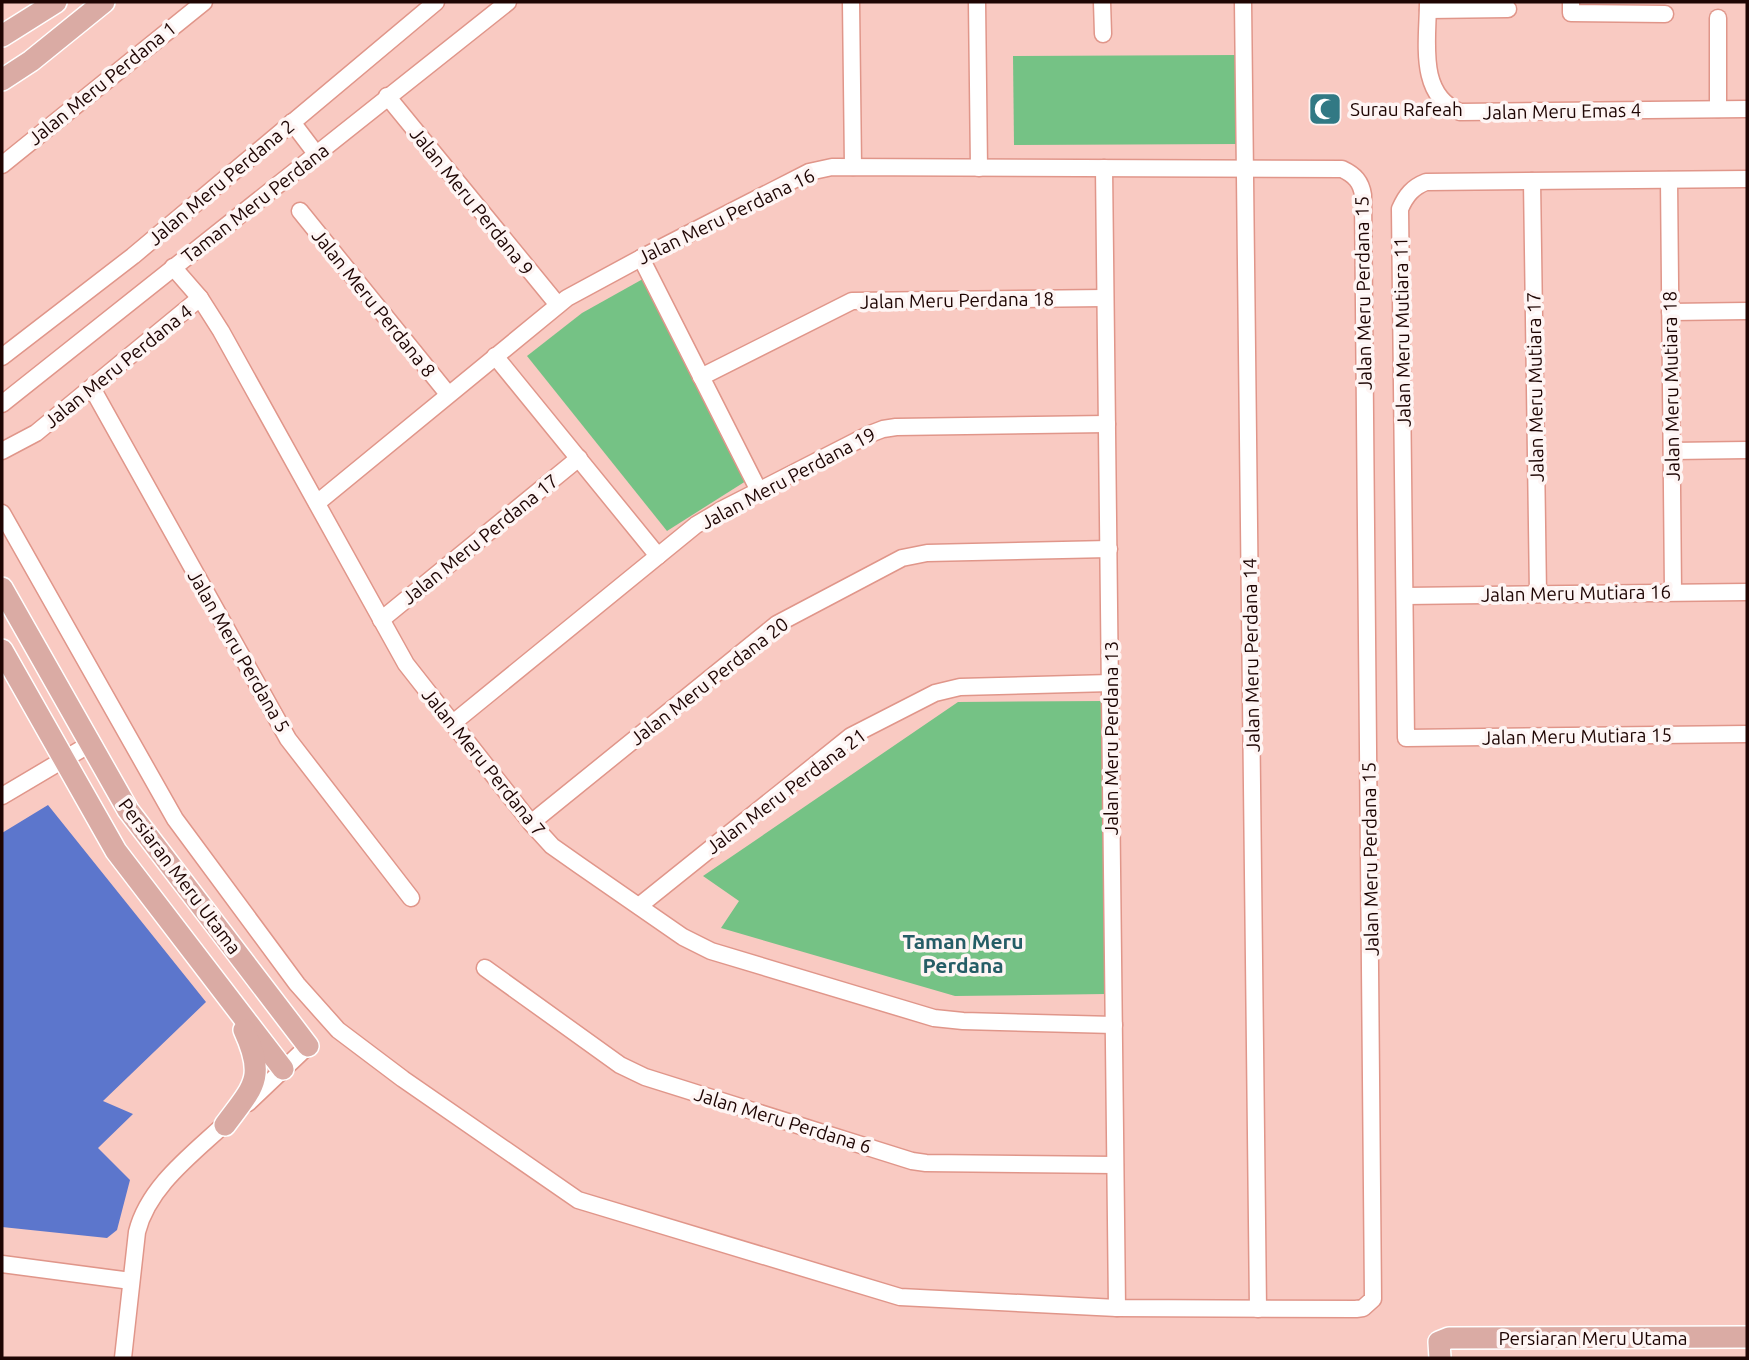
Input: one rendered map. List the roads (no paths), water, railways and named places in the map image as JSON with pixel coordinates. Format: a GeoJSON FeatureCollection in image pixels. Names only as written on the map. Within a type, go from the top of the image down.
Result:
{"type":"FeatureCollection","features":[{"type":"Feature","properties":{"kind":"main road"},"geometry":{"type":"LineString","coordinates":[[2,36],[56,2]]}},
{"type":"Feature","properties":{"kind":"main road"},"geometry":{"type":"LineString","coordinates":[[2,80],[31,61],[104,2]]}},
{"type":"Feature","properties":{"kind":"main road","name":"Persiaran Meru Utama"},"geometry":{"type":"LineString","coordinates":[[2,588],[137,824],[308,1046]]}},
{"type":"Feature","properties":{"kind":"main road","name":"Persiaran Meru Utama"},"geometry":{"type":"LineString","coordinates":[[2,650],[116,851],[283,1069]]}},
{"type":"Feature","properties":{"kind":"main road"},"geometry":{"type":"LineString","coordinates":[[225,1125],[249,1091],[257,1067],[256,1056],[232,1002]]}},
{"type":"Feature","properties":{"kind":"main road","name":"Persiaran Meru Utama"},"geometry":{"type":"LineString","coordinates":[[1440,1350],[1449,1338],[1747,1337]]}},
{"type":"Feature","properties":{"kind":"street","name":"Jalan Meru Perdana 1"},"geometry":{"type":"LineString","coordinates":[[2,165],[204,2]]}},
{"type":"Feature","properties":{"kind":"street","name":"Jalan Meru Perdana 2"},"geometry":{"type":"LineString","coordinates":[[2,357],[133,256],[436,2]]}},
{"type":"Feature","properties":{"kind":"street","name":"Taman Meru Perdana"},"geometry":{"type":"LineString","coordinates":[[2,404],[508,2]]}},
{"type":"Feature","properties":{"kind":"street"},"geometry":{"type":"LineString","coordinates":[[851,2],[853,167]]}},
{"type":"Feature","properties":{"kind":"street"},"geometry":{"type":"LineString","coordinates":[[977,2],[979,168]]}},
{"type":"Feature","properties":{"kind":"street"},"geometry":{"type":"LineString","coordinates":[[1102,2],[1102,34]]}},
{"type":"Feature","properties":{"kind":"street","name":"Jalan Meru Perdana 14"},"geometry":{"type":"LineString","coordinates":[[1243,2],[1258,1309]]}},
{"type":"Feature","properties":{"kind":"street"},"geometry":{"type":"LineString","coordinates":[[1571,2],[1571,13],[1665,14]]}},
{"type":"Feature","properties":{"kind":"street"},"geometry":{"type":"LineString","coordinates":[[1428,6],[1508,9]]}},
{"type":"Feature","properties":{"kind":"street","name":"Jalan Meru Emas 4"},"geometry":{"type":"LineString","coordinates":[[1428,6],[1429,73],[1432,87],[1438,98],[1448,107],[1460,112],[1747,109]]}},
{"type":"Feature","properties":{"kind":"street"},"geometry":{"type":"LineString","coordinates":[[1718,18],[1718,109]]}},
{"type":"Feature","properties":{"kind":"street","name":"Jalan Meru Perdana 9"},"geometry":{"type":"LineString","coordinates":[[387,96],[558,305]]}},
{"type":"Feature","properties":{"kind":"street"},"geometry":{"type":"LineString","coordinates":[[292,122],[317,155]]}},
{"type":"Feature","properties":{"kind":"street","name":"Jalan Meru Perdana 16"},"geometry":{"type":"LineString","coordinates":[[317,503],[576,292],[809,172],[832,167],[1342,169]]}},
{"type":"Feature","properties":{"kind":"street","name":"Jalan Meru Perdana 13"},"geometry":{"type":"LineString","coordinates":[[1104,168],[1117,1308]]}},
{"type":"Feature","properties":{"kind":"street","name":"Jalan Meru Perdana 15"},"geometry":{"type":"LineString","coordinates":[[2,513],[175,819],[297,984],[338,1030],[403,1079],[578,1200],[900,1297],[1117,1308],[1356,1309],[1369,1304],[1374,1299],[1375,1291],[1363,195],[1357,178],[1342,169]]}},
{"type":"Feature","properties":{"kind":"street","name":"Jalan Meru Mutiara 11"},"geometry":{"type":"LineString","coordinates":[[1406,738],[1400,209],[1409,192],[1426,182],[1747,178]]}},
{"type":"Feature","properties":{"kind":"street","name":"Jalan Meru Mutiara 18"},"geometry":{"type":"LineString","coordinates":[[1669,180],[1673,592]]}},
{"type":"Feature","properties":{"kind":"street","name":"Jalan Meru Mutiara 17"},"geometry":{"type":"LineString","coordinates":[[1532,181],[1538,594]]}},
{"type":"Feature","properties":{"kind":"street","name":"Jalan Meru Perdana 8"},"geometry":{"type":"LineString","coordinates":[[300,211],[448,394]]}},
{"type":"Feature","properties":{"kind":"street"},"geometry":{"type":"LineString","coordinates":[[641,258],[759,491]]}},
{"type":"Feature","properties":{"kind":"street","name":"Jalan Meru Perdana 7"},"geometry":{"type":"LineString","coordinates":[[173,267],[200,298],[406,664],[552,846],[683,937],[711,951],[934,1018],[1114,1025]]}},
{"type":"Feature","properties":{"kind":"street","name":"Jalan Meru Perdana 4"},"geometry":{"type":"LineString","coordinates":[[2,451],[36,433],[200,298]]}},
{"type":"Feature","properties":{"kind":"street","name":"Jalan Meru Perdana 18"},"geometry":{"type":"LineString","coordinates":[[701,377],[852,301],[1105,298]]}},
{"type":"Feature","properties":{"kind":"street"},"geometry":{"type":"LineString","coordinates":[[1670,312],[1747,311]]}},
{"type":"Feature","properties":{"kind":"street"},"geometry":{"type":"LineString","coordinates":[[495,356],[658,556]]}},
{"type":"Feature","properties":{"kind":"street","name":"Jalan Meru Perdana 5"},"geometry":{"type":"LineString","coordinates":[[92,388],[288,739],[411,898]]}},
{"type":"Feature","properties":{"kind":"street","name":"Jalan Meru Perdana 19"},"geometry":{"type":"LineString","coordinates":[[453,723],[710,516],[883,429],[1107,424]]}},
{"type":"Feature","properties":{"kind":"street"},"geometry":{"type":"LineString","coordinates":[[1672,451],[1747,450]]}},
{"type":"Feature","properties":{"kind":"street","name":"Jalan Meru Perdana 17"},"geometry":{"type":"LineString","coordinates":[[382,620],[579,458]]}},
{"type":"Feature","properties":{"kind":"street","name":"Jalan Meru Perdana 20"},"geometry":{"type":"LineString","coordinates":[[531,823],[777,624],[902,558],[927,553],[1110,549]]}},
{"type":"Feature","properties":{"kind":"street","name":"Jalan Meru Mutiara 16"},"geometry":{"type":"LineString","coordinates":[[1405,596],[1747,592]]}},
{"type":"Feature","properties":{"kind":"street","name":"Jalan Meru Perdana 21"},"geometry":{"type":"LineString","coordinates":[[639,906],[851,736],[935,693],[960,687],[1111,683]]}},
{"type":"Feature","properties":{"kind":"street","name":"Jalan Meru Mutiara 15"},"geometry":{"type":"LineString","coordinates":[[1406,738],[1747,734]]}},
{"type":"Feature","properties":{"kind":"street"},"geometry":{"type":"LineString","coordinates":[[2,796],[90,744]]}},
{"type":"Feature","properties":{"kind":"street","name":"Jalan Meru Perdana 6"},"geometry":{"type":"LineString","coordinates":[[485,968],[620,1065],[645,1077],[912,1161],[1115,1165]]}},
{"type":"Feature","properties":{"kind":"street"},"geometry":{"type":"LineString","coordinates":[[123,1358],[137,1232],[147,1204],[165,1181],[308,1046]]}},
{"type":"Feature","properties":{"kind":"street"},"geometry":{"type":"LineString","coordinates":[[2,1264],[131,1280]]}},
{"type":"Feature","properties":{"kind":"water"},"geometry":{"type":"Polygon","coordinates":[[[48,805],[206,1002],[103,1101],[133,1114],[98,1148],[130,1180],[117,1230],[107,1238],[2,1227],[2,833],[48,805]]]}},
{"type":"Feature","properties":{"kind":"place","name":"Surau Rafeah"},"geometry":{"type":"Point","coordinates":[1325,109]}},
{"type":"Feature","properties":{"kind":"district","name":"Taman Meru Perdana"},"geometry":{"type":"Point","coordinates":[963,953]}}]}
